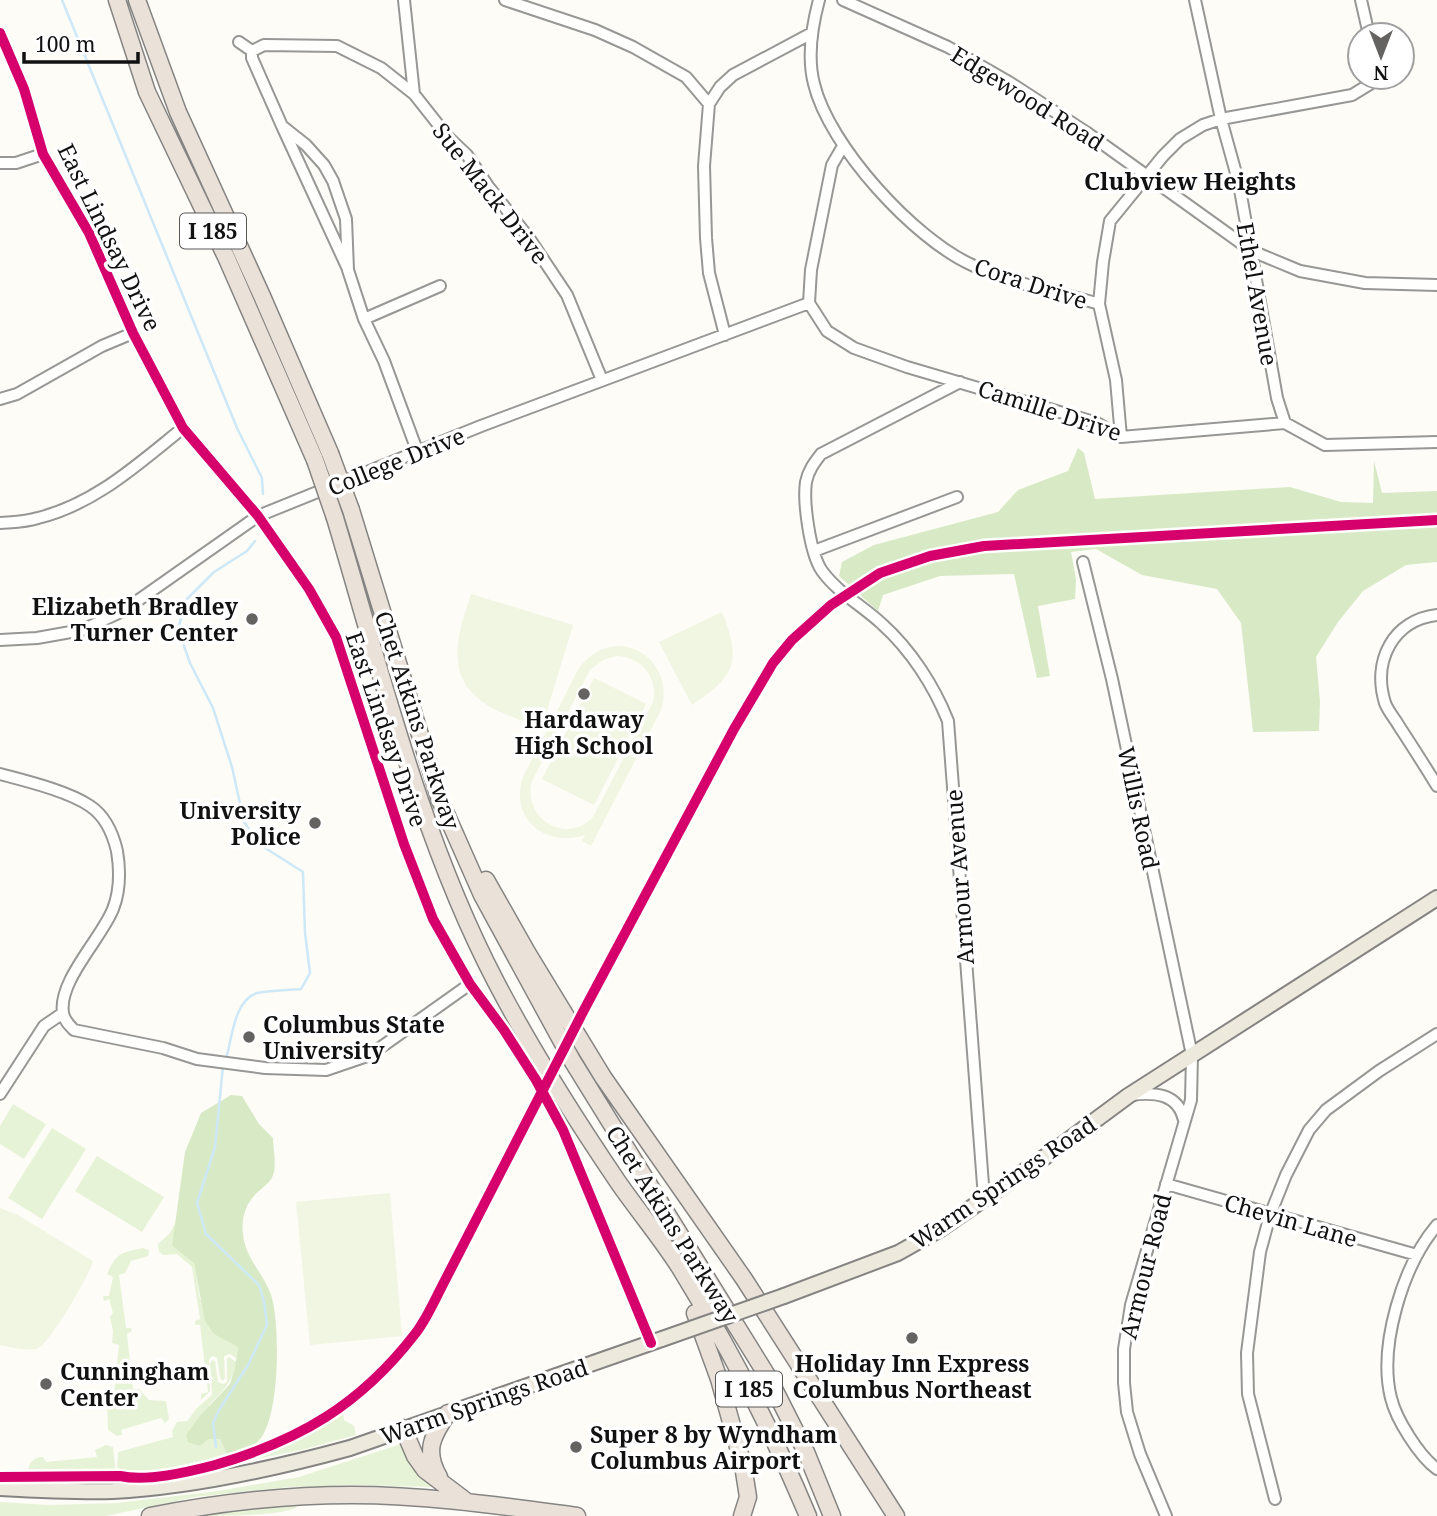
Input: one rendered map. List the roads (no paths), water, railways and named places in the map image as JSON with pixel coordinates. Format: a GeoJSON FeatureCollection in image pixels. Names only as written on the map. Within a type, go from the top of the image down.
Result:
{"type":"FeatureCollection","features":[{"type":"Feature","properties":{"kind":"highway","name":"Chet Atkins Parkway"},"geometry":{"type":"LineString","coordinates":[[117,0],[147,92],[351,510],[440,800],[482,895],[573,1062],[768,1377],[806,1452],[832,1516]]}},
{"type":"Feature","properties":{"kind":"highway","name":"Chet Atkins Parkway"},"geometry":{"type":"LineString","coordinates":[[137,0],[178,112],[268,309],[323,456],[335,518],[407,757],[478,947],[533,1051],[617,1180],[679,1267],[752,1394],[808,1516]]}},
{"type":"Feature","properties":{"kind":"highway"},"geometry":{"type":"LineString","coordinates":[[420,737],[483,875],[534,965],[603,1077],[744,1279],[896,1516]]}},
{"type":"Feature","properties":{"kind":"highway"},"geometry":{"type":"LineString","coordinates":[[679,1267],[719,1379],[743,1465],[748,1497],[742,1516]]}},
{"type":"Feature","properties":{"kind":"highway"},"geometry":{"type":"LineString","coordinates":[[442,1483],[432,1465],[430,1447],[434,1433],[448,1413]]}},
{"type":"Feature","properties":{"kind":"highway"},"geometry":{"type":"LineString","coordinates":[[403,1428],[415,1456],[425,1470],[466,1502]]}},
{"type":"Feature","properties":{"kind":"highway"},"geometry":{"type":"LineString","coordinates":[[150,1516],[226,1503],[353,1495],[466,1502],[577,1516]]}},
{"type":"Feature","properties":{"kind":"main road","name":"Warm Springs Road"},"geometry":{"type":"LineString","coordinates":[[0,1488],[112,1491],[171,1486],[309,1459],[350,1448],[656,1341],[898,1253],[939,1230],[1128,1096],[1437,898]]}},
{"type":"Feature","properties":{"kind":"street"},"geometry":{"type":"LineString","coordinates":[[414,94],[404,5],[415,0]]}},
{"type":"Feature","properties":{"kind":"street"},"geometry":{"type":"LineString","coordinates":[[505,0],[596,30],[633,47],[686,77],[709,104]]}},
{"type":"Feature","properties":{"kind":"street","name":"Cora Drive"},"geometry":{"type":"LineString","coordinates":[[819,0],[812,33],[813,83],[825,116],[843,146],[890,202],[949,252],[970,265],[1012,282],[1057,290],[1099,304]]}},
{"type":"Feature","properties":{"kind":"street","name":"Edgewood Road"},"geometry":{"type":"LineString","coordinates":[[843,0],[947,47],[1009,82],[1086,132],[1252,251],[1313,274],[1365,283],[1437,285]]}},
{"type":"Feature","properties":{"kind":"street","name":"Ethel Avenue"},"geometry":{"type":"LineString","coordinates":[[1195,0],[1221,119],[1239,184],[1277,398],[1285,424]]}},
{"type":"Feature","properties":{"kind":"street"},"geometry":{"type":"LineString","coordinates":[[1361,0],[1366,21]]}},
{"type":"Feature","properties":{"kind":"street"},"geometry":{"type":"LineString","coordinates":[[725,335],[709,273],[706,238],[704,166],[709,104],[720,87],[733,75],[812,33]]}},
{"type":"Feature","properties":{"kind":"street","name":"East Lindsay Drive"},"geometry":{"type":"LineString","coordinates":[[0,34],[24,89],[43,153],[89,233],[133,332],[183,428],[258,516],[309,589],[336,637],[415,875],[433,919],[470,984],[523,1060],[563,1130],[656,1341]]}},
{"type":"Feature","properties":{"kind":"street"},"geometry":{"type":"LineString","coordinates":[[239,42],[252,51],[252,58],[348,270],[364,319],[384,360],[418,453]]}},
{"type":"Feature","properties":{"kind":"street","name":"Sue Mack Drive"},"geometry":{"type":"LineString","coordinates":[[252,51],[264,44],[337,46],[381,68],[414,94],[448,137],[467,155],[529,238],[567,295],[602,380]]}},
{"type":"Feature","properties":{"kind":"street"},"geometry":{"type":"LineString","coordinates":[[1121,437],[1116,380],[1099,304],[1110,221],[1148,178],[1163,156],[1180,139],[1203,125],[1221,119],[1352,95],[1358,91]]}},
{"type":"Feature","properties":{"kind":"street"},"geometry":{"type":"LineString","coordinates":[[282,126],[306,145],[324,165],[333,181],[346,219],[348,270]]}},
{"type":"Feature","properties":{"kind":"street"},"geometry":{"type":"LineString","coordinates":[[809,303],[811,270],[832,165],[843,146]]}},
{"type":"Feature","properties":{"kind":"street"},"geometry":{"type":"LineString","coordinates":[[0,163],[16,163],[43,153]]}},
{"type":"Feature","properties":{"kind":"street"},"geometry":{"type":"LineString","coordinates":[[364,319],[440,286]]}},
{"type":"Feature","properties":{"kind":"street","name":"College Drive"},"geometry":{"type":"LineString","coordinates":[[0,640],[37,638],[82,630],[123,611],[258,516],[602,380],[809,303]]}},
{"type":"Feature","properties":{"kind":"street","name":"Camille Drive"},"geometry":{"type":"LineString","coordinates":[[809,303],[827,331],[854,348],[907,367],[1097,423],[1121,437],[1285,424]]}},
{"type":"Feature","properties":{"kind":"street"},"geometry":{"type":"LineString","coordinates":[[0,398],[17,394],[102,346],[133,332]]}},
{"type":"Feature","properties":{"kind":"street","name":"Armour Avenue"},"geometry":{"type":"LineString","coordinates":[[960,382],[821,454],[811,468],[806,484],[807,512],[814,551],[821,570],[845,595],[883,624],[894,637],[937,695],[947,721],[984,1198]]}},
{"type":"Feature","properties":{"kind":"street"},"geometry":{"type":"LineString","coordinates":[[1285,424],[1325,445],[1437,442]]}},
{"type":"Feature","properties":{"kind":"street"},"geometry":{"type":"LineString","coordinates":[[0,523],[36,519],[74,506],[105,489],[183,428]]}},
{"type":"Feature","properties":{"kind":"street"},"geometry":{"type":"LineString","coordinates":[[814,551],[957,497]]}},
{"type":"Feature","properties":{"kind":"street","name":"Willis Road"},"geometry":{"type":"LineString","coordinates":[[1083,562],[1112,679],[1192,1055]]}},
{"type":"Feature","properties":{"kind":"street"},"geometry":{"type":"LineString","coordinates":[[1437,614],[1418,618],[1397,632],[1390,641],[1383,662],[1382,684],[1385,705],[1433,769],[1437,786]]}},
{"type":"Feature","properties":{"kind":"street"},"geometry":{"type":"LineString","coordinates":[[0,774],[35,783],[90,806],[108,825],[115,841],[119,866],[116,901],[102,931],[65,991],[63,1013],[74,1030],[211,1061],[326,1070],[370,1055],[470,984]]}},
{"type":"Feature","properties":{"kind":"street"},"geometry":{"type":"LineString","coordinates":[[0,1094],[44,1026],[63,1013]]}},
{"type":"Feature","properties":{"kind":"street"},"geometry":{"type":"LineString","coordinates":[[1275,1499],[1254,1424],[1247,1380],[1247,1353],[1260,1252],[1269,1215],[1309,1130],[1326,1110],[1379,1071],[1437,1034]]}},
{"type":"Feature","properties":{"kind":"street","name":"Armour Road"},"geometry":{"type":"LineString","coordinates":[[1166,1516],[1140,1454],[1128,1412],[1124,1383],[1124,1349],[1131,1305],[1191,1100],[1192,1055]]}},
{"type":"Feature","properties":{"kind":"street"},"geometry":{"type":"LineString","coordinates":[[1128,1096],[1152,1093],[1167,1097],[1182,1111],[1185,1122]]}},
{"type":"Feature","properties":{"kind":"street","name":"Chevin Lane"},"geometry":{"type":"LineString","coordinates":[[1166,1184],[1417,1255]]}},
{"type":"Feature","properties":{"kind":"street"},"geometry":{"type":"LineString","coordinates":[[1437,1225],[1417,1255],[1404,1284],[1391,1332],[1388,1364],[1391,1399],[1410,1439],[1437,1469]]}},
{"type":"Feature","properties":{"kind":"waterway"},"geometry":{"type":"LineString","coordinates":[[62,0],[237,428],[262,478],[263,494]]}},
{"type":"Feature","properties":{"kind":"waterway"},"geometry":{"type":"LineString","coordinates":[[226,1059],[232,1031],[243,1003],[257,993],[301,989],[310,973],[305,933],[303,872],[259,844],[244,822],[232,767],[213,708],[190,663],[178,629],[186,600],[214,572],[247,551],[255,541]]}},
{"type":"Feature","properties":{"kind":"waterway"},"geometry":{"type":"LineString","coordinates":[[216,1447],[213,1423],[248,1365],[267,1325],[259,1285],[206,1234],[197,1203],[215,1147],[223,1066]]}},
{"type":"Feature","properties":{"kind":"place","name":"Elizabeth Bradley Turner Center"},"geometry":{"type":"Point","coordinates":[252,619]}},
{"type":"Feature","properties":{"kind":"place","name":"Hardaway High School"},"geometry":{"type":"Point","coordinates":[584,694]}},
{"type":"Feature","properties":{"kind":"place","name":"University Police"},"geometry":{"type":"Point","coordinates":[315,823]}},
{"type":"Feature","properties":{"kind":"place","name":"Columbus State University"},"geometry":{"type":"Point","coordinates":[249,1037]}},
{"type":"Feature","properties":{"kind":"place","name":"Holiday Inn Express Columbus Northeast"},"geometry":{"type":"Point","coordinates":[912,1338]}},
{"type":"Feature","properties":{"kind":"place","name":"Cunningham Center"},"geometry":{"type":"Point","coordinates":[46,1384]}},
{"type":"Feature","properties":{"kind":"place","name":"Super 8 by Wyndham Columbus Airport"},"geometry":{"type":"Point","coordinates":[576,1447]}},
{"type":"Feature","properties":{"kind":"district","name":"Clubview Heights"},"geometry":{"type":"Point","coordinates":[1190,180]}}]}
